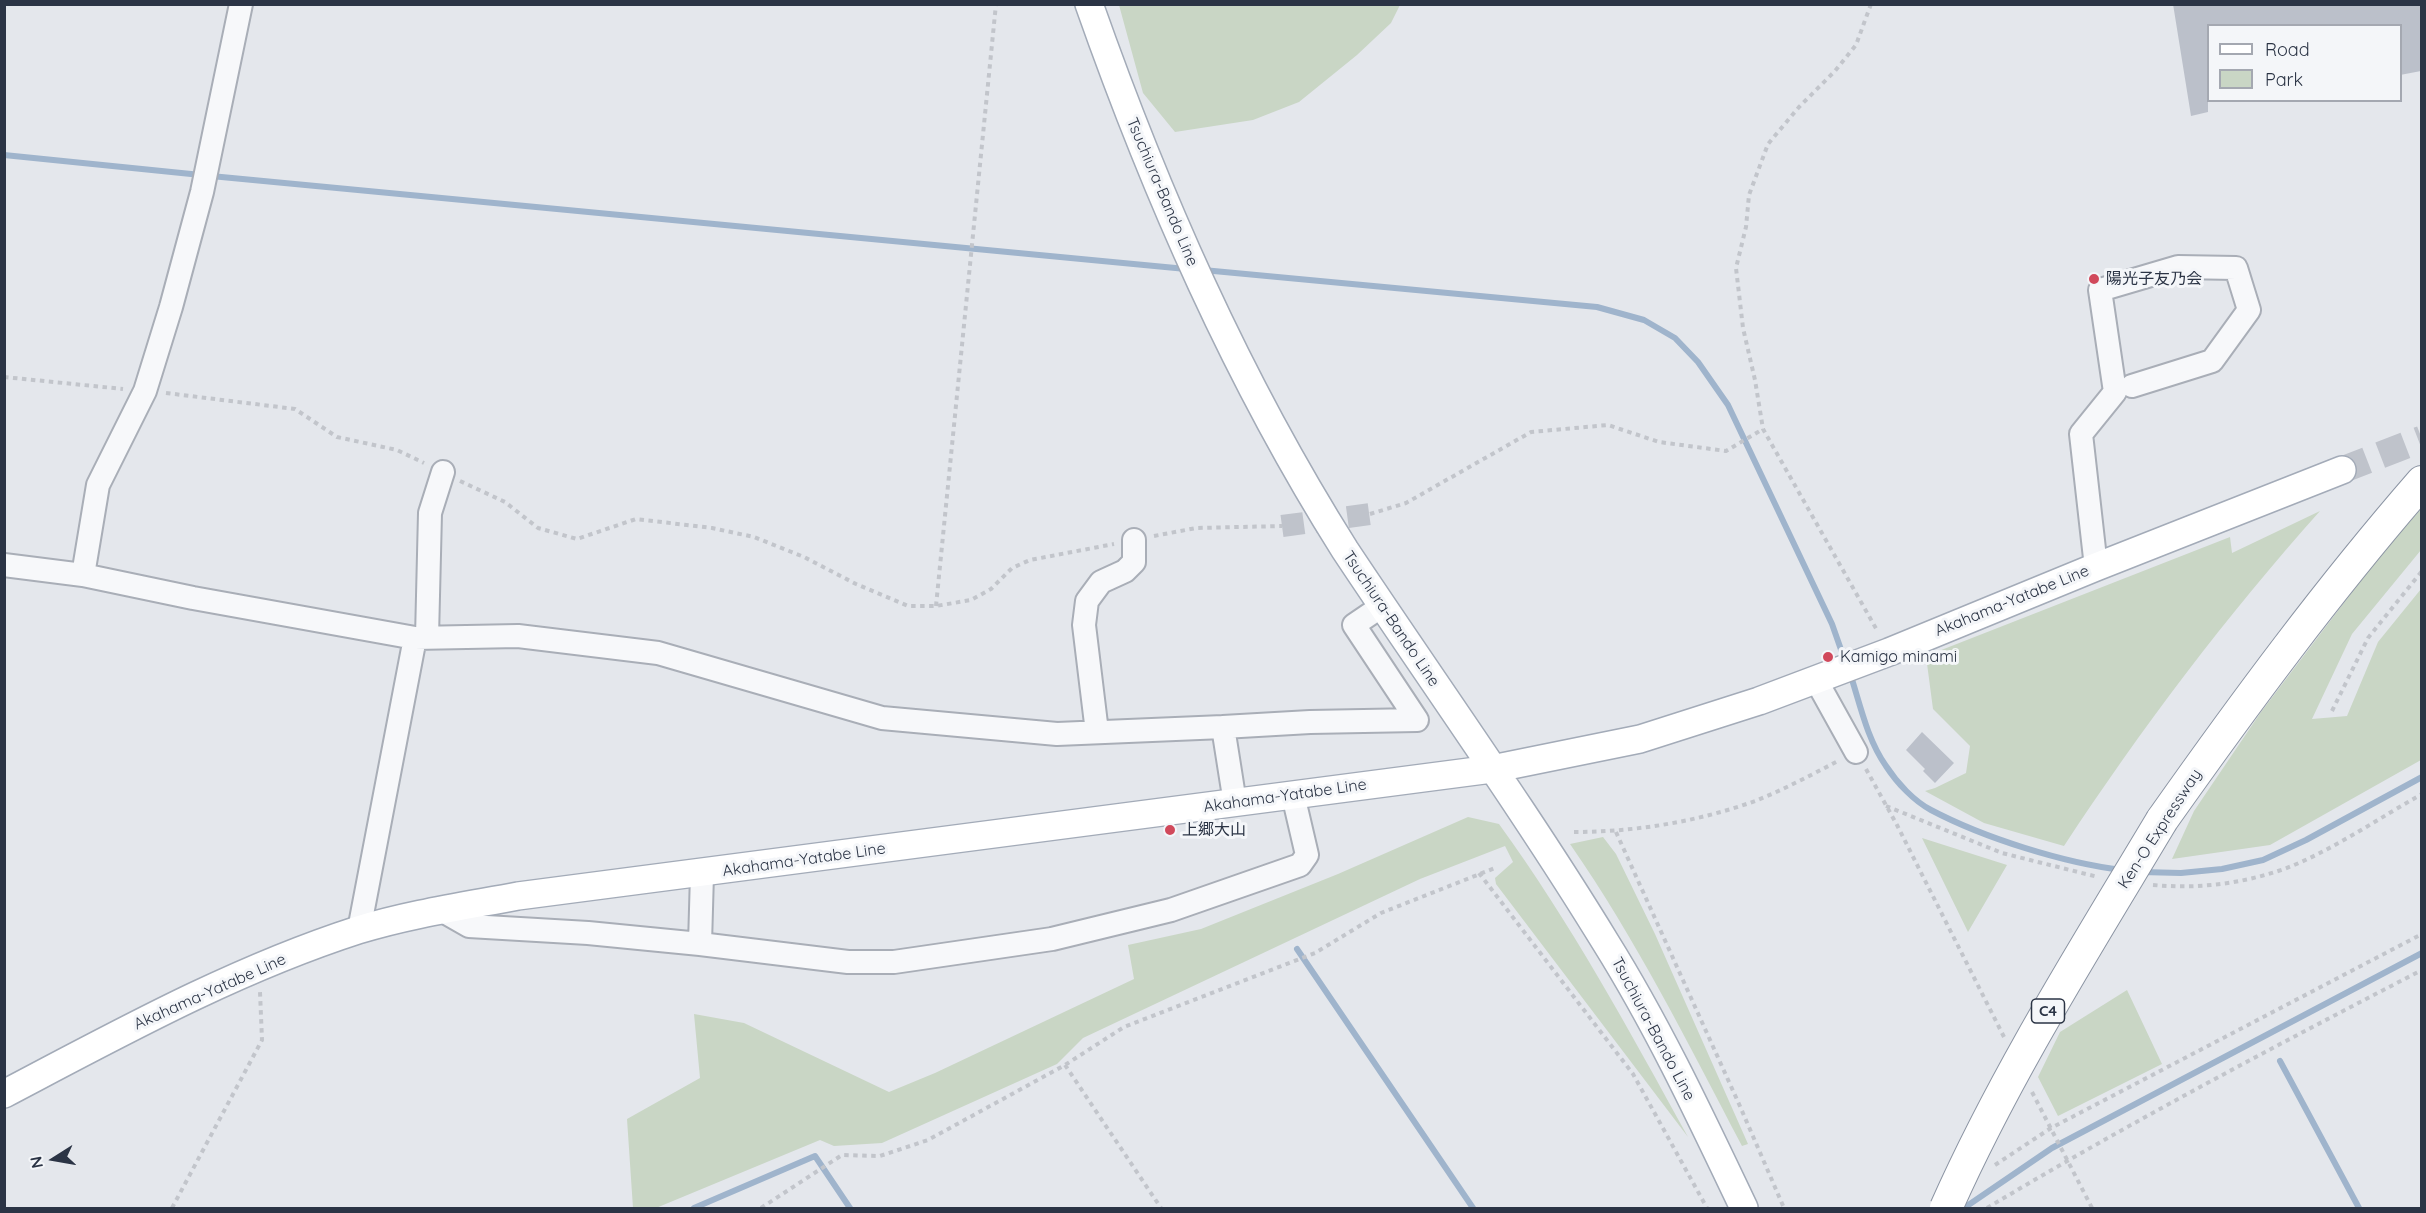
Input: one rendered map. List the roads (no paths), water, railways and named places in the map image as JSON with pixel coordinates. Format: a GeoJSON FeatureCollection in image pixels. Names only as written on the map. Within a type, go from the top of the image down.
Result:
{"type":"FeatureCollection","features":[{"type":"Feature","properties":{"kind":"highway","name":"Ken-O Expressway"},"geometry":{"type":"LineString","coordinates":[[1946,1209],[1963,1171],[2053,1003],[2162,820],[2254,689],[2360,553],[2421,482]]}},
{"type":"Feature","properties":{"kind":"main road","name":"Tsuchiura-Bando Line"},"geometry":{"type":"LineString","coordinates":[[1089,4],[1142,146],[1216,316],[1318,508],[1607,944],[1671,1056],[1744,1209]]}},
{"type":"Feature","properties":{"kind":"main road","name":"Akahama-Yatabe Line"},"geometry":{"type":"LineString","coordinates":[[4,1094],[170,1007],[259,966],[359,930],[441,910],[518,896],[702,874],[1492,769],[1640,739],[1816,680],[2342,470]]}},
{"type":"Feature","properties":{"kind":"street"},"geometry":{"type":"LineString","coordinates":[[83,575],[98,484],[145,391],[171,308],[202,192],[241,4]]}},
{"type":"Feature","properties":{"kind":"street"},"geometry":{"type":"LineString","coordinates":[[2096,567],[2081,434],[2115,392],[2100,290],[2178,267],[2236,268],[2249,310],[2212,361],[2132,386]]}},
{"type":"Feature","properties":{"kind":"street"},"geometry":{"type":"LineString","coordinates":[[359,930],[421,638],[430,513],[443,472]]}},
{"type":"Feature","properties":{"kind":"street"},"geometry":{"type":"LineString","coordinates":[[1097,732],[1084,624],[1086,601],[1101,582],[1125,571],[1134,562],[1134,540]]}},
{"type":"Feature","properties":{"kind":"street"},"geometry":{"type":"LineString","coordinates":[[4,565],[83,575],[193,598],[421,638],[518,636],[658,653],[882,718],[1057,734],[1310,722],[1417,720],[1354,625],[1382,606]]}},
{"type":"Feature","properties":{"kind":"street"},"geometry":{"type":"LineString","coordinates":[[1816,680],[1856,752]]}},
{"type":"Feature","properties":{"kind":"street"},"geometry":{"type":"LineString","coordinates":[[1223,727],[1234,803]]}},
{"type":"Feature","properties":{"kind":"street"},"geometry":{"type":"LineString","coordinates":[[441,910],[469,926],[588,933],[848,962],[894,962],[1052,939],[1171,910],[1300,866],[1307,855],[1293,795]]}},
{"type":"Feature","properties":{"kind":"street"},"geometry":{"type":"LineString","coordinates":[[700,944],[702,874]]}},
{"type":"Feature","properties":{"kind":"waterway"},"geometry":{"type":"LineString","coordinates":[[4,155],[201,175]]}},
{"type":"Feature","properties":{"kind":"waterway"},"geometry":{"type":"LineString","coordinates":[[211,176],[1186,269]]}},
{"type":"Feature","properties":{"kind":"waterway"},"geometry":{"type":"LineString","coordinates":[[1203,270],[1597,307],[1644,320],[1675,338],[1698,362],[1728,405],[1832,624],[1845,661]]}},
{"type":"Feature","properties":{"kind":"waterway"},"geometry":{"type":"LineString","coordinates":[[1850,673],[1879,756],[1895,779],[1918,802],[1975,830],[2025,848],[2075,862],[2122,870]]}},
{"type":"Feature","properties":{"kind":"waterway"},"geometry":{"type":"LineString","coordinates":[[2141,872],[2181,873],[2222,869],[2263,860],[2306,840],[2422,777]]}},
{"type":"Feature","properties":{"kind":"waterway"},"geometry":{"type":"LineString","coordinates":[[1297,949],[1473,1208]]}},
{"type":"Feature","properties":{"kind":"waterway"},"geometry":{"type":"LineString","coordinates":[[1964,1208],[2052,1148],[2422,953]]}},
{"type":"Feature","properties":{"kind":"waterway"},"geometry":{"type":"LineString","coordinates":[[2280,1061],[2359,1208]]}},
{"type":"Feature","properties":{"kind":"waterway"},"geometry":{"type":"LineString","coordinates":[[694,1208],[815,1156],[850,1208]]}},
{"type":"Feature","properties":{"kind":"tunnel"},"geometry":{"type":"LineString","coordinates":[[2342,470],[2422,439]]}},
{"type":"Feature","properties":{"kind":"tunnel"},"geometry":{"type":"LineString","coordinates":[[1282,526],[1370,514]]}},
{"type":"Feature","properties":{"kind":"place","name":"陽光子友乃会"},"geometry":{"type":"Point","coordinates":[2094,279]}},
{"type":"Feature","properties":{"kind":"place","name":"Kamigo minami"},"geometry":{"type":"Point","coordinates":[1828,657]}},
{"type":"Feature","properties":{"kind":"place","name":"上郷大山"},"geometry":{"type":"Point","coordinates":[1170,830]}}]}
